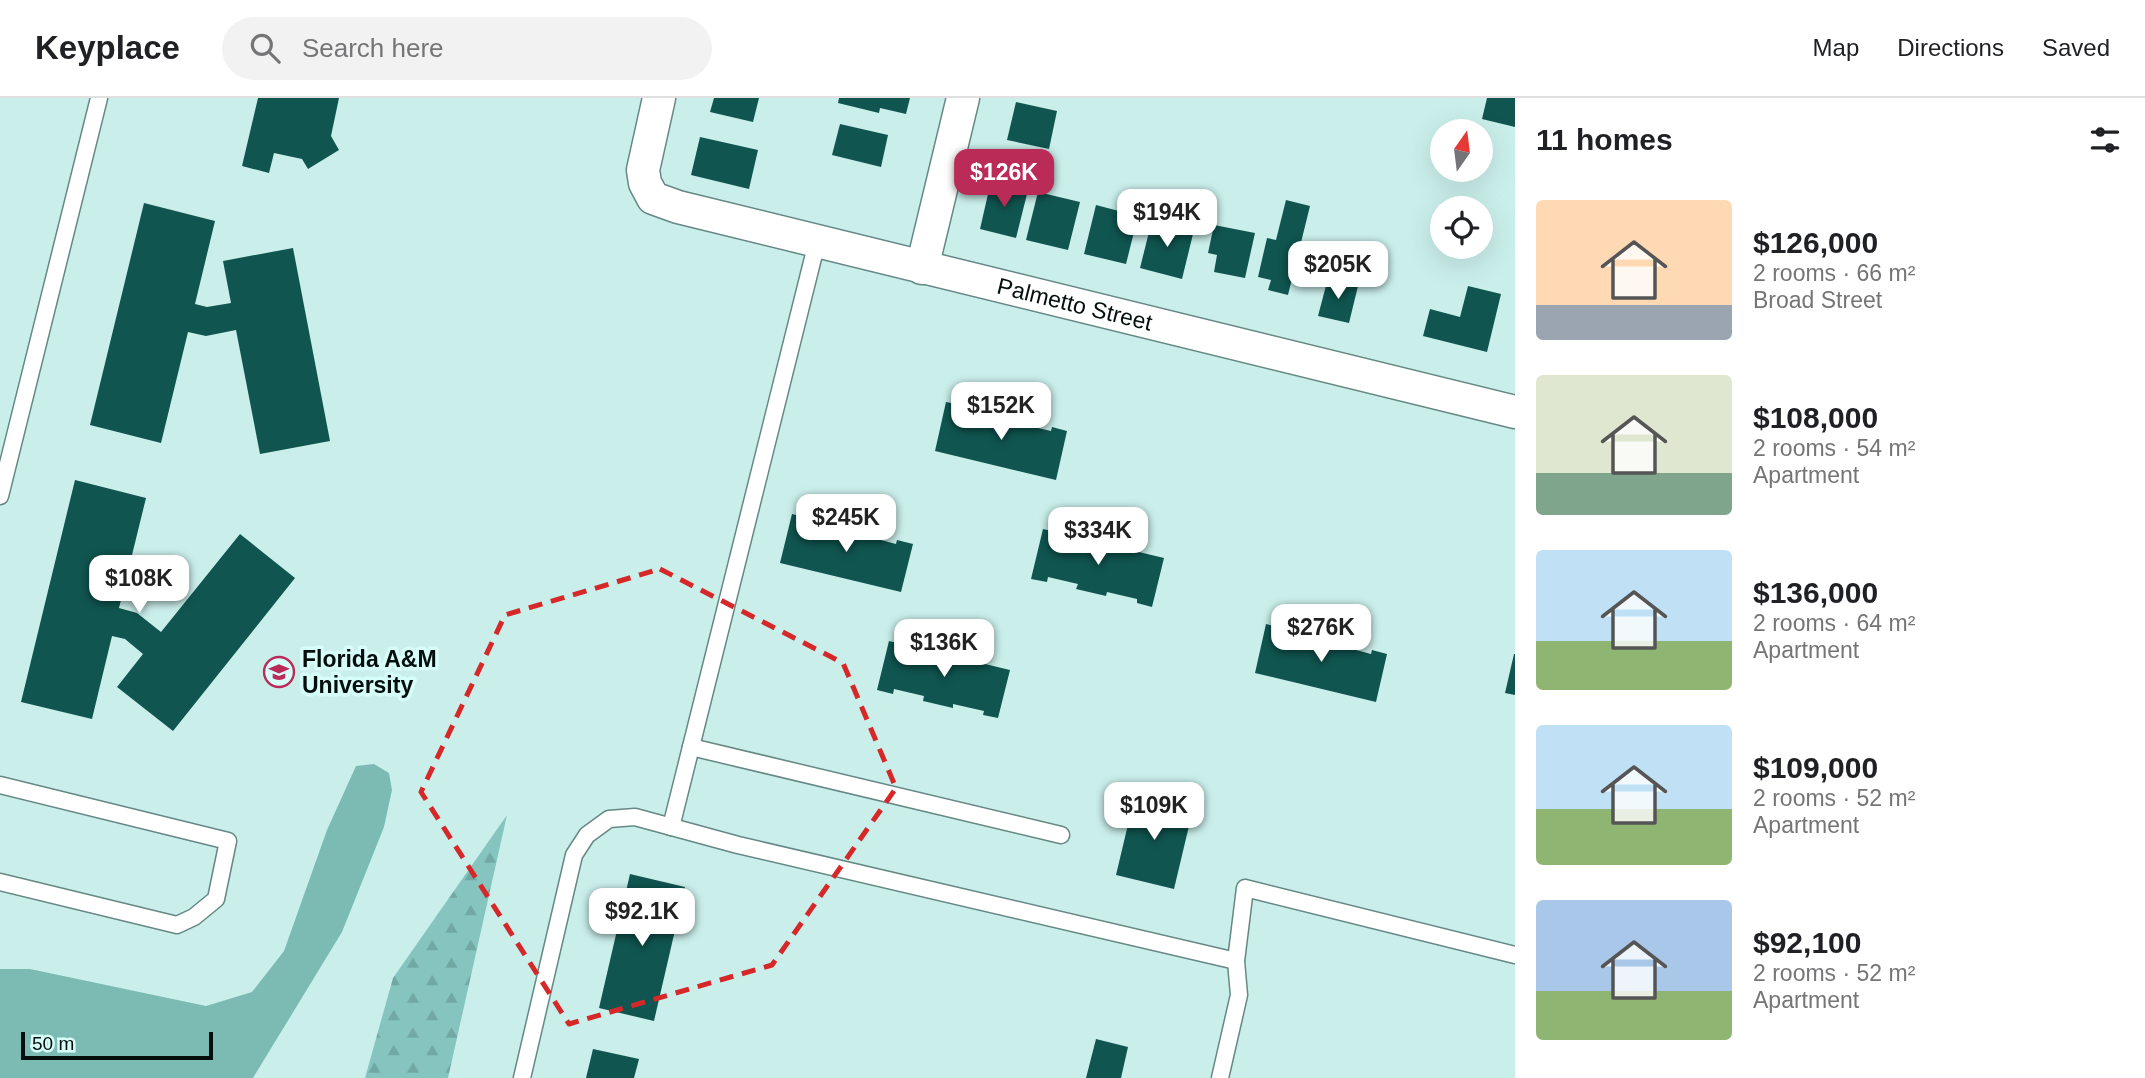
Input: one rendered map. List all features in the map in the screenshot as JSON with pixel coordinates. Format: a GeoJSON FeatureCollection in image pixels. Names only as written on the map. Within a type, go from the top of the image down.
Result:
{"type":"FeatureCollection","features":[{"type":"Feature","properties":{"kind":"street","name":"Palmetto Street"},"geometry":{"type":"LineString","coordinates":[[659,98],[643,170],[645,183],[653,198],[678,207],[817,242],[1515,412]]}},
{"type":"Feature","properties":{"kind":"street"},"geometry":{"type":"LineString","coordinates":[[922,268],[963,98]]}},
{"type":"Feature","properties":{"kind":"lane"},"geometry":{"type":"LineString","coordinates":[[0,496],[99,98]]}},
{"type":"Feature","properties":{"kind":"lane"},"geometry":{"type":"LineString","coordinates":[[671,827],[817,242]]}},
{"type":"Feature","properties":{"kind":"lane"},"geometry":{"type":"LineString","coordinates":[[691,747],[1061,835]]}},
{"type":"Feature","properties":{"kind":"lane"},"geometry":{"type":"LineString","coordinates":[[0,785],[228,841],[215,899],[194,917],[177,925],[0,882]]}},
{"type":"Feature","properties":{"kind":"lane"},"geometry":{"type":"LineString","coordinates":[[522,1078],[574,855],[587,835],[609,819],[635,817],[1236,961]]}},
{"type":"Feature","properties":{"kind":"lane"},"geometry":{"type":"LineString","coordinates":[[1220,1078],[1239,995],[1236,961],[1245,888],[1515,955]]}},
{"type":"Feature","properties":{"kind":"highlighted area"},"geometry":{"type":"Polygon","coordinates":[[[660,569],[843,663],[896,788],[772,965],[569,1024],[421,792],[505,615],[660,569]]]}},
{"type":"Feature","properties":{"kind":"green space"},"geometry":{"type":"Polygon","coordinates":[[[507,815],[448,1078],[365,1078],[393,978],[507,815]]]}},
{"type":"Feature","properties":{"kind":"shaded area"},"geometry":{"type":"Polygon","coordinates":[[[374,764],[389,773],[392,790],[384,827],[342,932],[253,1078],[0,1078],[0,969],[30,969],[206,1006],[252,992],[284,951],[327,830],[356,766],[374,764]]]}},
{"type":"Feature","properties":{"kind":"building"},"geometry":{"type":"Polygon","coordinates":[[[258,98],[339,98],[331,136],[339,150],[308,169],[302,159],[274,153],[269,173],[242,166],[258,98]]]}},
{"type":"Feature","properties":{"kind":"building"},"geometry":{"type":"Polygon","coordinates":[[[714,98],[759,98],[753,122],[710,112],[714,98]]]}},
{"type":"Feature","properties":{"kind":"building"},"geometry":{"type":"Polygon","coordinates":[[[839,98],[910,98],[906,114],[880,108],[879,113],[838,103],[839,98]]]}},
{"type":"Feature","properties":{"kind":"building"},"geometry":{"type":"Polygon","coordinates":[[[1487,98],[1515,98],[1515,127],[1493,122],[1493,119],[1482,119],[1487,98]]]}},
{"type":"Feature","properties":{"kind":"building"},"geometry":{"type":"Polygon","coordinates":[[[1016,102],[1057,111],[1049,149],[1007,140],[1016,102]]]}},
{"type":"Feature","properties":{"kind":"building"},"geometry":{"type":"Polygon","coordinates":[[[840,124],[888,135],[881,167],[832,155],[840,124]]]}},
{"type":"Feature","properties":{"kind":"building"},"geometry":{"type":"Polygon","coordinates":[[[700,137],[758,150],[749,189],[691,175],[700,137]]]}},
{"type":"Feature","properties":{"kind":"building"},"geometry":{"type":"Polygon","coordinates":[[[991,181],[1028,190],[1016,238],[980,229],[991,181]]]}},
{"type":"Feature","properties":{"kind":"building"},"geometry":{"type":"Polygon","coordinates":[[[1038,192],[1080,202],[1068,250],[1026,240],[1038,192]]]}},
{"type":"Feature","properties":{"kind":"building"},"geometry":{"type":"Polygon","coordinates":[[[1286,200],[1310,206],[1288,295],[1268,290],[1271,280],[1258,277],[1267,238],[1276,240],[1286,200]]]}},
{"type":"Feature","properties":{"kind":"building"},"geometry":{"type":"Polygon","coordinates":[[[144,203],[215,221],[195,304],[207,307],[231,303],[223,261],[293,248],[330,441],[260,454],[236,330],[206,336],[188,332],[161,443],[90,425],[144,203]]]}},
{"type":"Feature","properties":{"kind":"building"},"geometry":{"type":"Polygon","coordinates":[[[1096,205],[1138,216],[1126,264],[1084,254],[1096,205]]]}},
{"type":"Feature","properties":{"kind":"building"},"geometry":{"type":"Polygon","coordinates":[[[1152,220],[1194,230],[1182,279],[1140,268],[1152,220]]]}},
{"type":"Feature","properties":{"kind":"building"},"geometry":{"type":"Polygon","coordinates":[[[1214,225],[1255,233],[1245,278],[1214,272],[1217,255],[1208,253],[1214,225]]]}},
{"type":"Feature","properties":{"kind":"building"},"geometry":{"type":"Polygon","coordinates":[[[1328,278],[1358,286],[1349,323],[1318,316],[1328,278]]]}},
{"type":"Feature","properties":{"kind":"building"},"geometry":{"type":"Polygon","coordinates":[[[1468,286],[1501,294],[1487,352],[1423,336],[1430,309],[1460,317],[1468,286]]]}},
{"type":"Feature","properties":{"kind":"building"},"geometry":{"type":"Polygon","coordinates":[[[946,402],[962,405],[961,410],[1022,420],[1021,424],[1051,431],[1052,427],[1067,431],[1056,480],[935,451],[946,402]]]}},
{"type":"Feature","properties":{"kind":"building"},"geometry":{"type":"Polygon","coordinates":[[[75,480],[146,498],[119,608],[137,613],[161,632],[240,534],[295,578],[173,731],[117,687],[143,654],[125,639],[112,636],[92,719],[21,702],[75,480]]]}},
{"type":"Feature","properties":{"kind":"building"},"geometry":{"type":"Polygon","coordinates":[[[792,514],[808,518],[806,523],[836,530],[837,525],[867,532],[866,536],[896,544],[897,540],[913,544],[901,592],[780,563],[792,514]]]}},
{"type":"Feature","properties":{"kind":"building"},"geometry":{"type":"Polygon","coordinates":[[[1043,529],[1164,558],[1152,607],[1137,603],[1137,599],[1076,589],[1078,584],[1048,577],[1047,582],[1031,579],[1043,529]]]}},
{"type":"Feature","properties":{"kind":"building"},"geometry":{"type":"Polygon","coordinates":[[[1266,624],[1282,628],[1281,633],[1311,640],[1312,635],[1342,642],[1341,646],[1371,654],[1372,650],[1387,654],[1376,702],[1255,673],[1266,624]]]}},
{"type":"Feature","properties":{"kind":"building"},"geometry":{"type":"Polygon","coordinates":[[[889,641],[1010,670],[998,718],[983,715],[984,711],[923,701],[924,696],[894,689],[893,694],[877,690],[889,641]]]}},
{"type":"Feature","properties":{"kind":"building"},"geometry":{"type":"Polygon","coordinates":[[[1515,654],[1515,695],[1505,693],[1515,654]]]}},
{"type":"Feature","properties":{"kind":"building"},"geometry":{"type":"Polygon","coordinates":[[[1135,795],[1193,809],[1174,889],[1116,875],[1135,795]]]}},
{"type":"Feature","properties":{"kind":"building"},"geometry":{"type":"Polygon","coordinates":[[[630,874],[685,887],[654,1021],[599,1008],[630,874]]]}},
{"type":"Feature","properties":{"kind":"building"},"geometry":{"type":"Polygon","coordinates":[[[1096,1039],[1128,1047],[1121,1078],[1086,1078],[1096,1039]]]}},
{"type":"Feature","properties":{"kind":"building"},"geometry":{"type":"Polygon","coordinates":[[[593,1049],[639,1059],[634,1078],[586,1078],[593,1049]]]}},
{"type":"Feature","properties":{"kind":"place","name":"Florida A&M University"},"geometry":{"type":"Point","coordinates":[279,672]}}]}
